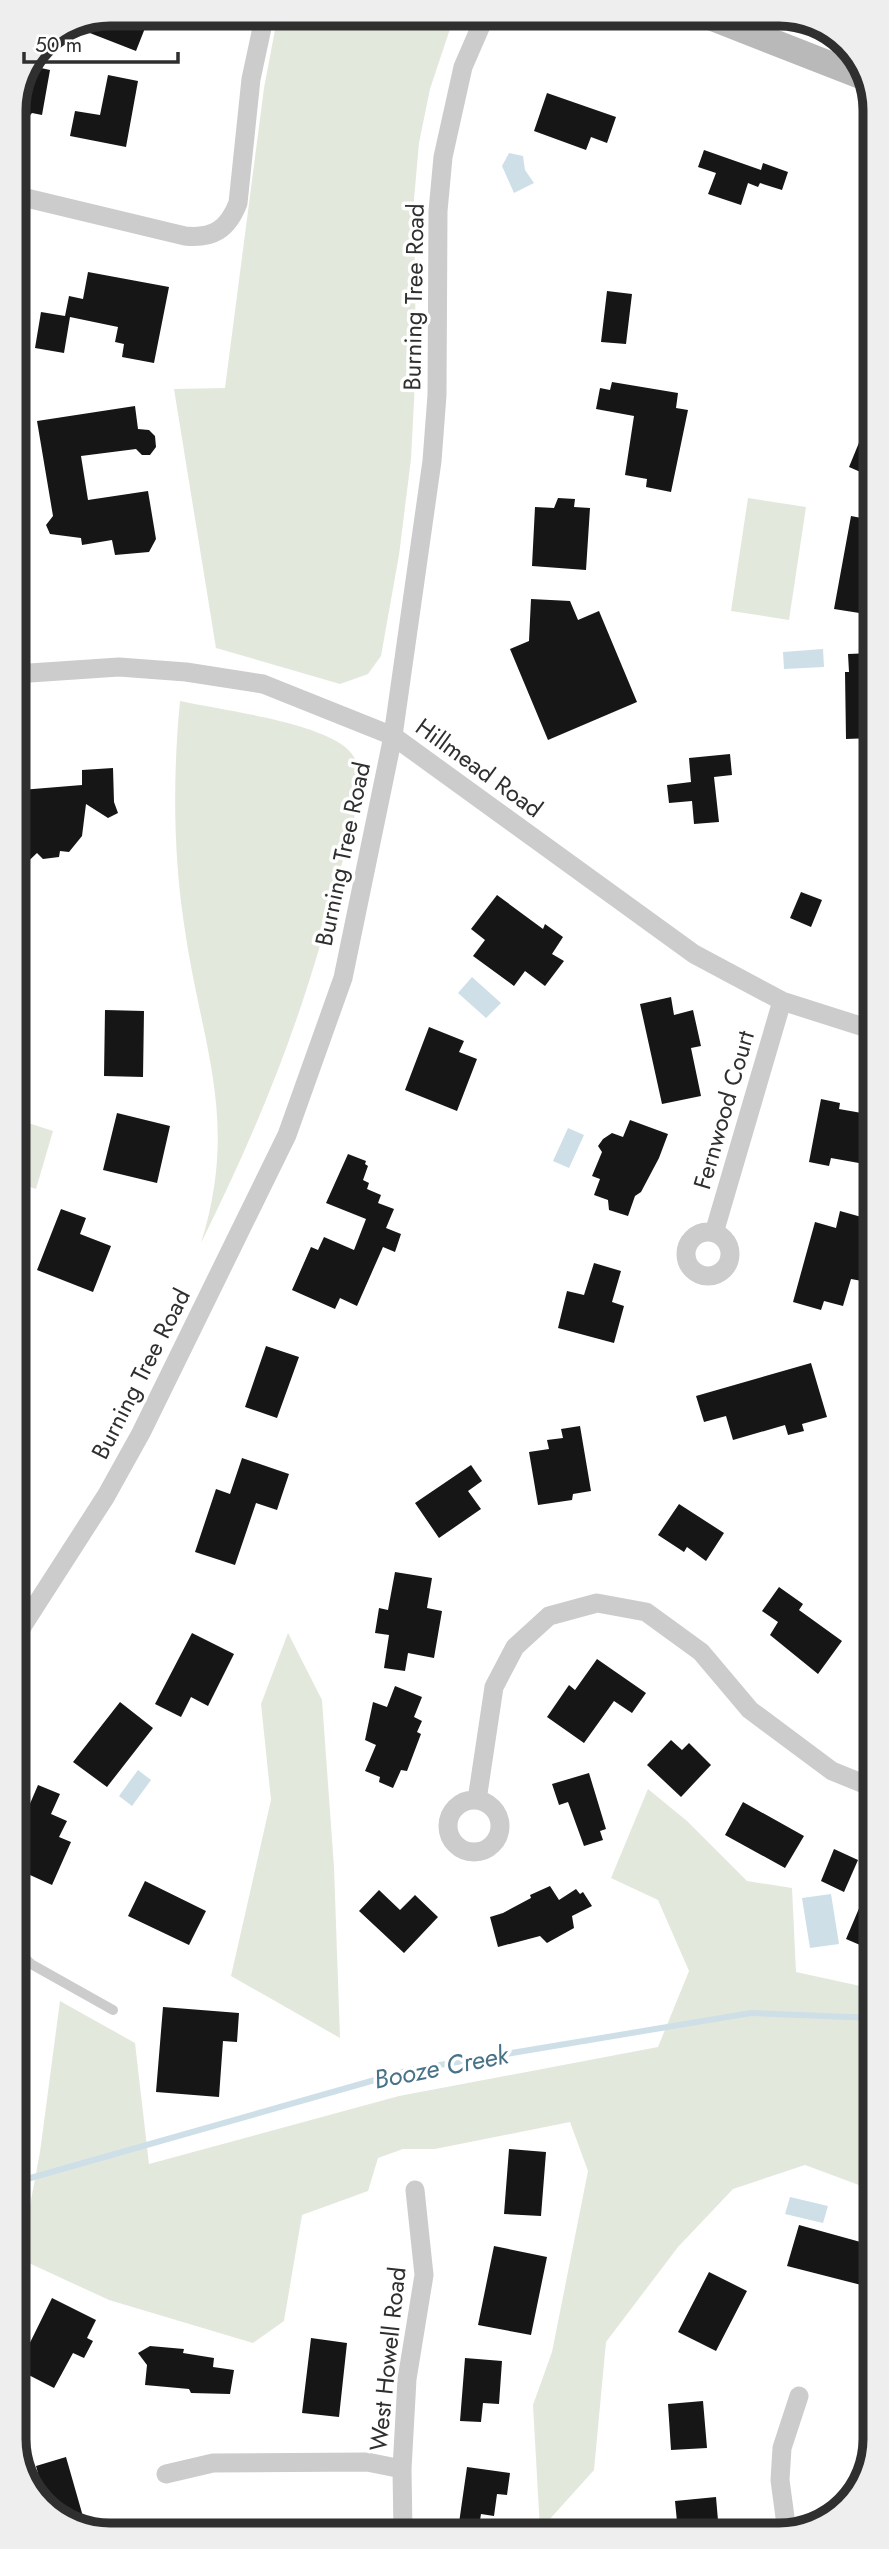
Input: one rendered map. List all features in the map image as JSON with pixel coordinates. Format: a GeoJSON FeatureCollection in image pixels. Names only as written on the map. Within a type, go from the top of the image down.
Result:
{"type":"FeatureCollection","features":[{"type":"Feature","properties":{"kind":"main road"},"geometry":{"type":"LineString","coordinates":[[733,26],[854,74]]}},
{"type":"Feature","properties":{"kind":"street"},"geometry":{"type":"LineString","coordinates":[[26,198],[185,236],[203,238],[220,231],[232,219],[238,203],[251,79],[262,26]]}},
{"type":"Feature","properties":{"kind":"street","name":"Burning Tree Road"},"geometry":{"type":"LineString","coordinates":[[26,1620],[106,1496],[141,1433],[287,1135],[343,978],[393,736],[432,461],[437,395],[438,211],[443,157],[463,67],[481,26]]}},
{"type":"Feature","properties":{"kind":"street","name":"Hillmead Road"},"geometry":{"type":"LineString","coordinates":[[26,673],[119,667],[186,672],[263,684],[393,736],[694,954],[782,1001],[863,1027]]}},
{"type":"Feature","properties":{"kind":"street","name":"Fernwood Court"},"geometry":{"type":"LineString","coordinates":[[714,1233],[782,1001]]}},
{"type":"Feature","properties":{"kind":"street"},"geometry":{"type":"LineString","coordinates":[[477,1800],[494,1686],[515,1647],[549,1616],[597,1603],[646,1612],[701,1652],[750,1710],[832,1771],[863,1784]]}},
{"type":"Feature","properties":{"kind":"street","name":"West Howell Road"},"geometry":{"type":"LineString","coordinates":[[403,2523],[402,2469],[407,2379],[424,2275],[415,2190]]}},
{"type":"Feature","properties":{"kind":"street"},"geometry":{"type":"LineString","coordinates":[[786,2522],[780,2480],[782,2448],[799,2396]]}},
{"type":"Feature","properties":{"kind":"street"},"geometry":{"type":"LineString","coordinates":[[166,2474],[214,2463],[367,2462],[402,2469]]}},
{"type":"Feature","properties":{"kind":"lane"},"geometry":{"type":"LineString","coordinates":[[26,1959],[113,2010]]}},
{"type":"Feature","properties":{"kind":"shaded area"},"geometry":{"type":"Polygon","coordinates":[[[276,26],[451,26],[430,89],[419,143],[414,199],[416,363],[411,459],[399,555],[381,656],[368,674],[340,684],[216,648],[174,389],[225,388],[264,88],[276,26]]]}},
{"type":"Feature","properties":{"kind":"shaded area"},"geometry":{"type":"Polygon","coordinates":[[[509,153],[523,156],[525,170],[534,183],[514,193],[502,166],[509,153]]]}},
{"type":"Feature","properties":{"kind":"shaded area"},"geometry":{"type":"Polygon","coordinates":[[[748,498],[806,507],[789,620],[731,611],[748,498]]]}},
{"type":"Feature","properties":{"kind":"shaded area"},"geometry":{"type":"Polygon","coordinates":[[[823,649],[824,667],[784,669],[783,652],[823,649]]]}},
{"type":"Feature","properties":{"kind":"shaded area"},"geometry":{"type":"Polygon","coordinates":[[[180,701],[288,723],[329,737],[350,752],[360,773],[352,826],[312,974],[262,1109],[201,1243],[212,1198],[217,1157],[217,1119],[214,1082],[191,967],[178,868],[175,785],[180,701]]]}},
{"type":"Feature","properties":{"kind":"shaded area"},"geometry":{"type":"Polygon","coordinates":[[[472,977],[501,1003],[486,1018],[458,993],[472,977]]]}},
{"type":"Feature","properties":{"kind":"shaded area"},"geometry":{"type":"Polygon","coordinates":[[[26,1122],[53,1131],[36,1189],[26,1186],[26,1122]]]}},
{"type":"Feature","properties":{"kind":"shaded area"},"geometry":{"type":"Polygon","coordinates":[[[568,1128],[584,1135],[569,1168],[553,1161],[568,1128]]]}},
{"type":"Feature","properties":{"kind":"shaded area"},"geometry":{"type":"Polygon","coordinates":[[[288,1633],[322,1700],[334,1867],[340,2038],[231,1976],[271,1800],[261,1704],[288,1633]]]}},
{"type":"Feature","properties":{"kind":"shaded area"},"geometry":{"type":"Polygon","coordinates":[[[138,1770],[151,1780],[132,1806],[119,1796],[138,1770]]]}},
{"type":"Feature","properties":{"kind":"shaded area"},"geometry":{"type":"Polygon","coordinates":[[[648,1789],[687,1821],[747,1881],[792,1888],[796,1972],[863,1987],[863,2187],[805,2165],[733,2189],[678,2247],[606,2342],[594,2470],[546,2523],[540,2523],[533,2405],[552,2352],[588,2171],[570,2122],[435,2149],[403,2149],[378,2158],[368,2191],[302,2215],[284,2321],[253,2343],[109,2300],[26,2262],[26,2227],[40,2152],[60,2001],[135,2043],[149,2164],[399,2096],[658,2047],[689,1971],[658,1900],[611,1878],[648,1789]]]}},
{"type":"Feature","properties":{"kind":"shaded area"},"geometry":{"type":"Polygon","coordinates":[[[831,1894],[839,1944],[810,1948],[802,1898],[831,1894]]]}},
{"type":"Feature","properties":{"kind":"shaded area"},"geometry":{"type":"Polygon","coordinates":[[[790,2197],[828,2206],[823,2223],[785,2214],[790,2197]]]}},
{"type":"Feature","properties":{"kind":"building"},"geometry":{"type":"Polygon","coordinates":[[[110,26],[146,26],[136,51],[84,31],[110,26]]]}},
{"type":"Feature","properties":{"kind":"building"},"geometry":{"type":"Polygon","coordinates":[[[39,67],[50,70],[42,115],[32,113],[26,120],[29,88],[35,73],[39,67]]]}},
{"type":"Feature","properties":{"kind":"building"},"geometry":{"type":"Polygon","coordinates":[[[108,75],[138,81],[126,147],[70,136],[75,111],[100,115],[108,75]]]}},
{"type":"Feature","properties":{"kind":"building"},"geometry":{"type":"Polygon","coordinates":[[[547,93],[616,117],[607,143],[591,137],[586,150],[534,131],[547,93]]]}},
{"type":"Feature","properties":{"kind":"building"},"geometry":{"type":"Polygon","coordinates":[[[704,150],[761,170],[763,163],[788,172],[782,190],[760,183],[758,187],[748,183],[741,205],[708,194],[716,173],[698,167],[704,150]]]}},
{"type":"Feature","properties":{"kind":"building"},"geometry":{"type":"Polygon","coordinates":[[[88,272],[169,287],[154,363],[122,357],[124,344],[115,342],[118,327],[70,317],[64,353],[35,348],[41,312],[65,316],[69,296],[83,299],[88,272]]]}},
{"type":"Feature","properties":{"kind":"building"},"geometry":{"type":"Polygon","coordinates":[[[607,291],[632,294],[626,344],[601,342],[607,291]]]}},
{"type":"Feature","properties":{"kind":"building"},"geometry":{"type":"Polygon","coordinates":[[[612,382],[678,393],[676,408],[688,410],[671,492],[646,487],[647,479],[625,475],[634,416],[596,409],[600,388],[610,390],[612,382]]]}},
{"type":"Feature","properties":{"kind":"building"},"geometry":{"type":"Polygon","coordinates":[[[135,406],[138,429],[149,430],[155,436],[156,447],[150,455],[142,455],[136,449],[81,456],[88,500],[148,491],[156,539],[149,552],[115,555],[112,540],[82,545],[81,538],[50,534],[46,525],[53,516],[37,421],[135,406]]]}},
{"type":"Feature","properties":{"kind":"building"},"geometry":{"type":"Polygon","coordinates":[[[863,433],[863,473],[849,467],[863,433]]]}},
{"type":"Feature","properties":{"kind":"building"},"geometry":{"type":"Polygon","coordinates":[[[558,498],[575,499],[574,507],[590,508],[586,570],[532,566],[535,507],[554,508],[558,498]]]}},
{"type":"Feature","properties":{"kind":"building"},"geometry":{"type":"Polygon","coordinates":[[[851,516],[863,518],[863,614],[834,609],[851,516]]]}},
{"type":"Feature","properties":{"kind":"building"},"geometry":{"type":"Polygon","coordinates":[[[531,599],[570,601],[578,620],[599,611],[637,702],[548,740],[510,649],[529,641],[531,599]]]}},
{"type":"Feature","properties":{"kind":"building"},"geometry":{"type":"Polygon","coordinates":[[[863,653],[863,738],[846,739],[845,672],[849,672],[848,654],[863,653]]]}},
{"type":"Feature","properties":{"kind":"building"},"geometry":{"type":"Polygon","coordinates":[[[730,754],[732,775],[714,777],[719,822],[694,824],[692,801],[669,803],[667,785],[691,782],[689,758],[730,754]]]}},
{"type":"Feature","properties":{"kind":"building"},"geometry":{"type":"Polygon","coordinates":[[[113,768],[114,802],[118,813],[108,818],[86,804],[82,836],[69,852],[60,851],[59,857],[43,859],[37,853],[26,864],[26,790],[82,785],[82,770],[113,768]]]}},
{"type":"Feature","properties":{"kind":"building"},"geometry":{"type":"Polygon","coordinates":[[[801,892],[822,900],[811,927],[790,918],[801,892]]]}},
{"type":"Feature","properties":{"kind":"building"},"geometry":{"type":"Polygon","coordinates":[[[497,895],[543,929],[545,924],[563,937],[552,954],[564,961],[545,986],[525,971],[514,986],[473,956],[485,940],[471,929],[497,895]]]}},
{"type":"Feature","properties":{"kind":"building"},"geometry":{"type":"Polygon","coordinates":[[[671,997],[674,1015],[693,1010],[701,1046],[691,1048],[701,1096],[662,1104],[640,1004],[671,997]]]}},
{"type":"Feature","properties":{"kind":"building"},"geometry":{"type":"Polygon","coordinates":[[[105,1010],[144,1011],[143,1077],[104,1076],[105,1010]]]}},
{"type":"Feature","properties":{"kind":"building"},"geometry":{"type":"Polygon","coordinates":[[[429,1027],[464,1041],[459,1052],[477,1059],[457,1111],[405,1090],[429,1027]]]}},
{"type":"Feature","properties":{"kind":"building"},"geometry":{"type":"Polygon","coordinates":[[[821,1099],[840,1103],[839,1109],[863,1113],[863,1164],[831,1158],[829,1166],[809,1162],[821,1099]]]}},
{"type":"Feature","properties":{"kind":"building"},"geometry":{"type":"Polygon","coordinates":[[[117,1113],[170,1126],[157,1183],[103,1170],[117,1113]]]}},
{"type":"Feature","properties":{"kind":"building"},"geometry":{"type":"Polygon","coordinates":[[[630,1120],[668,1134],[641,1192],[635,1196],[628,1216],[609,1210],[608,1200],[594,1195],[600,1179],[592,1176],[602,1152],[598,1146],[612,1133],[623,1137],[630,1120]]]}},
{"type":"Feature","properties":{"kind":"building"},"geometry":{"type":"Polygon","coordinates":[[[348,1154],[366,1161],[368,1166],[363,1180],[369,1183],[367,1189],[381,1195],[378,1203],[394,1209],[386,1228],[401,1234],[395,1252],[383,1247],[357,1306],[340,1298],[335,1309],[292,1290],[311,1247],[318,1250],[324,1237],[354,1250],[366,1219],[326,1203],[348,1154]]]}},
{"type":"Feature","properties":{"kind":"building"},"geometry":{"type":"Polygon","coordinates":[[[61,1209],[86,1218],[80,1234],[111,1246],[93,1292],[37,1270],[61,1209]]]}},
{"type":"Feature","properties":{"kind":"building"},"geometry":{"type":"Polygon","coordinates":[[[840,1211],[863,1217],[862,1281],[851,1279],[843,1306],[824,1301],[821,1310],[793,1302],[815,1222],[836,1228],[840,1211]]]}},
{"type":"Feature","properties":{"kind":"building"},"geometry":{"type":"Polygon","coordinates":[[[594,1263],[621,1271],[612,1302],[624,1306],[614,1343],[558,1328],[567,1291],[584,1295],[594,1263]]]}},
{"type":"Feature","properties":{"kind":"building"},"geometry":{"type":"Polygon","coordinates":[[[266,1346],[299,1357],[277,1418],[245,1407],[266,1346]]]}},
{"type":"Feature","properties":{"kind":"building"},"geometry":{"type":"Polygon","coordinates":[[[811,1363],[827,1417],[802,1424],[804,1431],[788,1435],[785,1425],[733,1440],[726,1416],[704,1422],[696,1396],[811,1363]]]}},
{"type":"Feature","properties":{"kind":"building"},"geometry":{"type":"Polygon","coordinates":[[[580,1426],[591,1491],[573,1494],[572,1500],[538,1505],[529,1452],[549,1449],[547,1440],[563,1438],[561,1429],[580,1426]]]}},
{"type":"Feature","properties":{"kind":"building"},"geometry":{"type":"Polygon","coordinates":[[[242,1458],[289,1474],[277,1510],[256,1503],[235,1565],[195,1552],[216,1489],[230,1494],[242,1458]]]}},
{"type":"Feature","properties":{"kind":"building"},"geometry":{"type":"Polygon","coordinates":[[[471,1465],[482,1481],[468,1491],[481,1509],[439,1538],[415,1503],[471,1465]]]}},
{"type":"Feature","properties":{"kind":"building"},"geometry":{"type":"Polygon","coordinates":[[[679,1504],[724,1533],[706,1561],[687,1547],[684,1552],[658,1535],[679,1504]]]}},
{"type":"Feature","properties":{"kind":"building"},"geometry":{"type":"Polygon","coordinates":[[[395,1572],[432,1578],[427,1608],[442,1611],[434,1658],[408,1653],[405,1671],[384,1668],[389,1635],[375,1633],[379,1608],[388,1610],[395,1572]]]}},
{"type":"Feature","properties":{"kind":"building"},"geometry":{"type":"Polygon","coordinates":[[[779,1587],[803,1604],[799,1610],[842,1641],[818,1674],[770,1635],[778,1622],[762,1611],[779,1587]]]}},
{"type":"Feature","properties":{"kind":"building"},"geometry":{"type":"Polygon","coordinates":[[[192,1633],[234,1654],[208,1706],[191,1697],[181,1717],[155,1704],[192,1633]]]}},
{"type":"Feature","properties":{"kind":"building"},"geometry":{"type":"Polygon","coordinates":[[[597,1659],[646,1693],[632,1713],[614,1701],[584,1743],[547,1717],[569,1685],[575,1690],[597,1659]]]}},
{"type":"Feature","properties":{"kind":"building"},"geometry":{"type":"Polygon","coordinates":[[[395,1686],[422,1697],[414,1717],[422,1721],[417,1732],[421,1734],[407,1771],[401,1770],[393,1788],[379,1782],[380,1777],[365,1771],[376,1745],[365,1740],[373,1702],[387,1707],[395,1686]]]}},
{"type":"Feature","properties":{"kind":"building"},"geometry":{"type":"Polygon","coordinates":[[[120,1702],[153,1728],[107,1787],[73,1762],[120,1702]]]}},
{"type":"Feature","properties":{"kind":"building"},"geometry":{"type":"Polygon","coordinates":[[[671,1740],[682,1750],[689,1743],[711,1765],[681,1797],[647,1765],[671,1740]]]}},
{"type":"Feature","properties":{"kind":"building"},"geometry":{"type":"Polygon","coordinates":[[[589,1773],[606,1829],[600,1831],[603,1840],[584,1846],[568,1802],[559,1805],[552,1784],[589,1773]]]}},
{"type":"Feature","properties":{"kind":"building"},"geometry":{"type":"Polygon","coordinates":[[[38,1785],[60,1794],[51,1814],[67,1821],[59,1837],[71,1842],[52,1885],[26,1873],[26,1813],[38,1785]]]}},
{"type":"Feature","properties":{"kind":"building"},"geometry":{"type":"Polygon","coordinates":[[[743,1802],[804,1836],[785,1868],[725,1835],[743,1802]]]}},
{"type":"Feature","properties":{"kind":"building"},"geometry":{"type":"Polygon","coordinates":[[[834,1849],[858,1860],[844,1892],[821,1881],[834,1849]]]}},
{"type":"Feature","properties":{"kind":"building"},"geometry":{"type":"Polygon","coordinates":[[[145,1881],[206,1911],[189,1945],[128,1916],[145,1881]]]}},
{"type":"Feature","properties":{"kind":"building"},"geometry":{"type":"Polygon","coordinates":[[[550,1886],[559,1900],[576,1889],[580,1894],[583,1892],[592,1906],[572,1916],[574,1928],[547,1943],[540,1936],[498,1947],[490,1917],[503,1913],[531,1898],[530,1895],[550,1886]]]}},
{"type":"Feature","properties":{"kind":"building"},"geometry":{"type":"Polygon","coordinates":[[[379,1890],[400,1910],[415,1895],[438,1917],[404,1953],[359,1911],[379,1890]]]}},
{"type":"Feature","properties":{"kind":"building"},"geometry":{"type":"Polygon","coordinates":[[[863,1899],[863,1946],[846,1939],[863,1899]]]}},
{"type":"Feature","properties":{"kind":"building"},"geometry":{"type":"Polygon","coordinates":[[[163,2007],[239,2013],[237,2042],[223,2041],[219,2097],[156,2092],[163,2007]]]}},
{"type":"Feature","properties":{"kind":"building"},"geometry":{"type":"Polygon","coordinates":[[[509,2149],[546,2152],[541,2216],[504,2214],[509,2149]]]}},
{"type":"Feature","properties":{"kind":"building"},"geometry":{"type":"Polygon","coordinates":[[[799,2225],[863,2243],[863,2285],[787,2266],[799,2225]]]}},
{"type":"Feature","properties":{"kind":"building"},"geometry":{"type":"Polygon","coordinates":[[[494,2246],[547,2257],[531,2335],[478,2325],[494,2246]]]}},
{"type":"Feature","properties":{"kind":"building"},"geometry":{"type":"Polygon","coordinates":[[[709,2272],[747,2291],[716,2351],[678,2332],[709,2272]]]}},
{"type":"Feature","properties":{"kind":"building"},"geometry":{"type":"Polygon","coordinates":[[[52,2298],[96,2320],[87,2338],[93,2341],[84,2358],[73,2353],[54,2388],[26,2374],[26,2351],[52,2298]]]}},
{"type":"Feature","properties":{"kind":"building"},"geometry":{"type":"Polygon","coordinates":[[[311,2338],[347,2343],[339,2417],[302,2413],[311,2338]]]}},
{"type":"Feature","properties":{"kind":"building"},"geometry":{"type":"Polygon","coordinates":[[[150,2346],[184,2349],[183,2353],[214,2358],[213,2367],[234,2370],[230,2394],[191,2393],[189,2389],[145,2385],[147,2365],[138,2353],[150,2346]]]}},
{"type":"Feature","properties":{"kind":"building"},"geometry":{"type":"Polygon","coordinates":[[[465,2358],[502,2361],[499,2404],[483,2403],[481,2422],[460,2421],[465,2358]]]}},
{"type":"Feature","properties":{"kind":"building"},"geometry":{"type":"Polygon","coordinates":[[[703,2401],[707,2448],[671,2450],[668,2404],[703,2401]]]}},
{"type":"Feature","properties":{"kind":"building"},"geometry":{"type":"Polygon","coordinates":[[[66,2457],[83,2518],[68,2512],[47,2494],[36,2478],[39,2477],[36,2466],[66,2457]]]}},
{"type":"Feature","properties":{"kind":"building"},"geometry":{"type":"Polygon","coordinates":[[[467,2467],[510,2473],[507,2495],[497,2494],[494,2516],[481,2514],[480,2523],[459,2523],[467,2467]]]}},
{"type":"Feature","properties":{"kind":"building"},"geometry":{"type":"Polygon","coordinates":[[[716,2497],[718,2523],[677,2523],[675,2501],[716,2497]]]}},
{"type":"Feature","properties":{"kind":"waterway","name":"Booze Creek"},"geometry":{"type":"LineString","coordinates":[[26,2179],[410,2070],[751,2013],[863,2018]]}}]}
